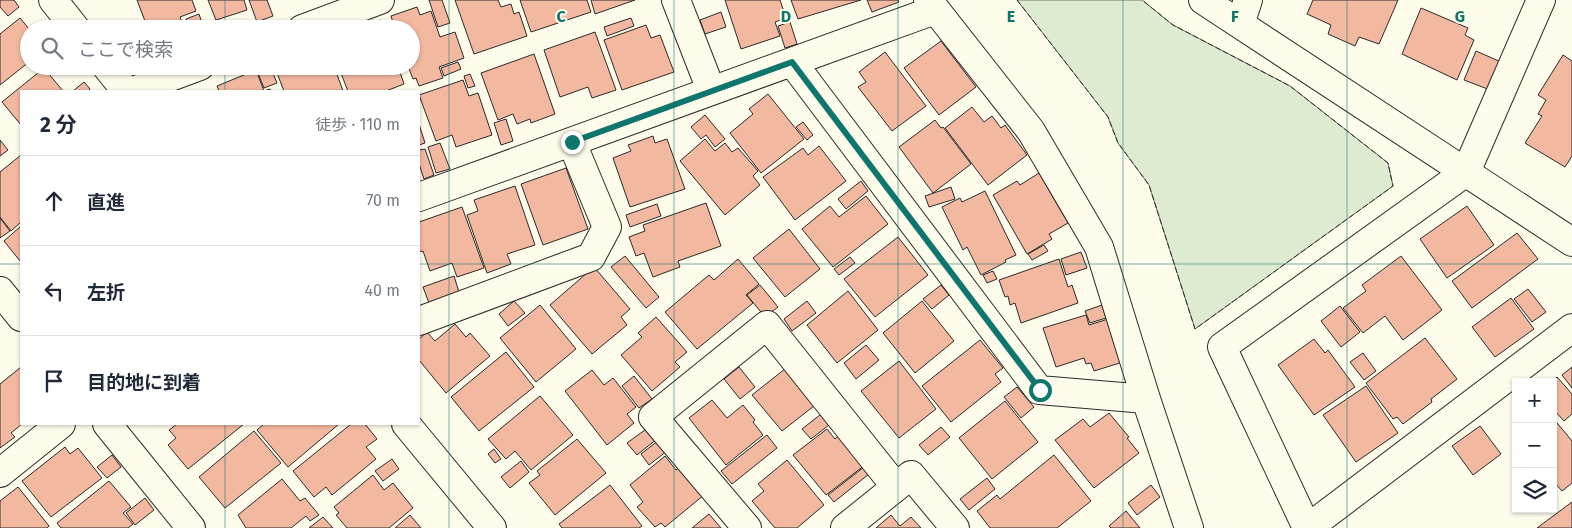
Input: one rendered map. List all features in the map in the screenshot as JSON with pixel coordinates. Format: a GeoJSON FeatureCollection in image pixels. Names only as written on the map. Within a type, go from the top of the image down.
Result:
{"type":"FeatureCollection","features":[{"type":"Feature","properties":{"kind":"street"},"geometry":{"type":"LineString","coordinates":[[53,0],[69,20]]}},
{"type":"Feature","properties":{"kind":"street"},"geometry":{"type":"LineString","coordinates":[[326,20],[380,0]]}},
{"type":"Feature","properties":{"kind":"street"},"geometry":{"type":"LineString","coordinates":[[676,0],[711,90]]}},
{"type":"Feature","properties":{"kind":"street"},"geometry":{"type":"LineString","coordinates":[[1203,0],[1244,12],[1466,172],[1572,242]]}},
{"type":"Feature","properties":{"kind":"street"},"geometry":{"type":"LineString","coordinates":[[1541,0],[1466,172],[1222,347],[1307,528],[1572,328]]}},
{"type":"Feature","properties":{"kind":"street"},"geometry":{"type":"LineString","coordinates":[[420,196],[792,62],[932,5],[1031,131],[1100,246],[1146,399],[1189,528]]}},
{"type":"Feature","properties":{"kind":"street"},"geometry":{"type":"LineString","coordinates":[[792,62],[1040,390],[1146,399]]}},
{"type":"Feature","properties":{"kind":"street"},"geometry":{"type":"LineString","coordinates":[[113,75],[125,90]]}},
{"type":"Feature","properties":{"kind":"street"},"geometry":{"type":"LineString","coordinates":[[136,90],[176,75]]}},
{"type":"Feature","properties":{"kind":"street"},"geometry":{"type":"LineString","coordinates":[[420,321],[591,257],[608,226],[572,142]]}},
{"type":"Feature","properties":{"kind":"street"},"geometry":{"type":"LineString","coordinates":[[0,291],[20,316]]}},
{"type":"Feature","properties":{"kind":"street"},"geometry":{"type":"LineString","coordinates":[[747,528],[653,417],[766,325],[896,487]]}},
{"type":"Feature","properties":{"kind":"street"},"geometry":{"type":"LineString","coordinates":[[0,473],[60,425]]}},
{"type":"Feature","properties":{"kind":"street"},"geometry":{"type":"LineString","coordinates":[[108,425],[191,528]]}},
{"type":"Feature","properties":{"kind":"street"},"geometry":{"type":"LineString","coordinates":[[407,425],[492,528]]}},
{"type":"Feature","properties":{"kind":"street"},"geometry":{"type":"LineString","coordinates":[[845,528],[911,475],[955,528]]}},
{"type":"Feature","properties":{"kind":"green space"},"geometry":{"type":"Polygon","coordinates":[[[1017,0],[1142,0],[1173,25],[1290,86],[1388,163],[1393,186],[1195,329],[1149,185],[1118,143],[1108,117],[1017,0]]]}},
{"type":"Feature","properties":{"kind":"building"},"geometry":{"type":"Polygon","coordinates":[[[0,0],[14,0],[19,7],[8,16],[0,7],[0,0]]]}},
{"type":"Feature","properties":{"kind":"building"},"geometry":{"type":"Polygon","coordinates":[[[137,0],[192,0],[196,11],[180,17],[181,20],[145,20],[137,0]]]}},
{"type":"Feature","properties":{"kind":"building"},"geometry":{"type":"Polygon","coordinates":[[[208,0],[244,0],[247,10],[216,20],[208,0]]]}},
{"type":"Feature","properties":{"kind":"building"},"geometry":{"type":"Polygon","coordinates":[[[249,0],[267,0],[273,16],[256,20],[249,0]]]}},
{"type":"Feature","properties":{"kind":"building"},"geometry":{"type":"Polygon","coordinates":[[[429,0],[442,0],[450,23],[438,27],[429,0]]]}},
{"type":"Feature","properties":{"kind":"building"},"geometry":{"type":"Polygon","coordinates":[[[455,0],[498,0],[501,7],[511,4],[514,14],[519,12],[527,36],[474,54],[455,0]]]}},
{"type":"Feature","properties":{"kind":"building"},"geometry":{"type":"Polygon","coordinates":[[[520,0],[587,0],[591,12],[531,32],[520,0]]]}},
{"type":"Feature","properties":{"kind":"building"},"geometry":{"type":"Polygon","coordinates":[[[591,0],[635,0],[595,14],[591,0]]]}},
{"type":"Feature","properties":{"kind":"building"},"geometry":{"type":"Polygon","coordinates":[[[725,0],[780,0],[786,18],[775,22],[780,36],[741,49],[725,0]]]}},
{"type":"Feature","properties":{"kind":"building"},"geometry":{"type":"Polygon","coordinates":[[[791,0],[861,0],[798,19],[791,0]]]}},
{"type":"Feature","properties":{"kind":"building"},"geometry":{"type":"Polygon","coordinates":[[[867,0],[898,0],[899,2],[872,12],[867,0]]]}},
{"type":"Feature","properties":{"kind":"building"},"geometry":{"type":"Polygon","coordinates":[[[1313,0],[1398,0],[1379,44],[1359,37],[1355,46],[1328,34],[1331,25],[1307,14],[1313,0]]]}},
{"type":"Feature","properties":{"kind":"building"},"geometry":{"type":"Polygon","coordinates":[[[417,7],[420,15],[431,11],[440,37],[455,32],[464,58],[439,67],[443,78],[419,86],[416,78],[413,79],[411,75],[420,75],[420,20],[392,20],[391,16],[417,7]]]}},
{"type":"Feature","properties":{"kind":"building"},"geometry":{"type":"Polygon","coordinates":[[[1421,8],[1468,28],[1465,35],[1474,40],[1457,80],[1402,54],[1421,8]]]}},
{"type":"Feature","properties":{"kind":"building"},"geometry":{"type":"Polygon","coordinates":[[[721,12],[726,27],[705,34],[700,20],[721,12]]]}},
{"type":"Feature","properties":{"kind":"building"},"geometry":{"type":"Polygon","coordinates":[[[199,14],[201,20],[186,20],[199,14]]]}},
{"type":"Feature","properties":{"kind":"building"},"geometry":{"type":"Polygon","coordinates":[[[20,18],[22,20],[20,20],[20,69],[0,85],[0,34],[20,18]]]}},
{"type":"Feature","properties":{"kind":"building"},"geometry":{"type":"Polygon","coordinates":[[[631,18],[634,26],[607,36],[604,27],[631,18]]]}},
{"type":"Feature","properties":{"kind":"building"},"geometry":{"type":"Polygon","coordinates":[[[790,22],[797,44],[785,48],[778,26],[790,22]]]}},
{"type":"Feature","properties":{"kind":"building"},"geometry":{"type":"Polygon","coordinates":[[[646,25],[651,38],[660,35],[674,72],[622,90],[604,40],[646,25]]]}},
{"type":"Feature","properties":{"kind":"building"},"geometry":{"type":"Polygon","coordinates":[[[595,32],[616,90],[592,98],[588,87],[560,97],[544,50],[595,32]]]}},
{"type":"Feature","properties":{"kind":"building"},"geometry":{"type":"Polygon","coordinates":[[[941,41],[976,87],[939,115],[904,68],[941,41]]]}},
{"type":"Feature","properties":{"kind":"building"},"geometry":{"type":"Polygon","coordinates":[[[1476,51],[1501,62],[1490,90],[1464,80],[1476,51]]]}},
{"type":"Feature","properties":{"kind":"building"},"geometry":{"type":"Polygon","coordinates":[[[885,52],[926,106],[892,131],[858,87],[866,82],[859,72],[885,52]]]}},
{"type":"Feature","properties":{"kind":"building"},"geometry":{"type":"Polygon","coordinates":[[[534,54],[555,114],[531,123],[530,119],[517,124],[513,114],[498,120],[481,73],[534,54]]]}},
{"type":"Feature","properties":{"kind":"building"},"geometry":{"type":"Polygon","coordinates":[[[1563,55],[1572,61],[1572,156],[1565,167],[1525,143],[1542,116],[1538,114],[1546,100],[1538,95],[1563,55]]]}},
{"type":"Feature","properties":{"kind":"building"},"geometry":{"type":"Polygon","coordinates":[[[458,62],[461,69],[444,76],[441,68],[458,62]]]}},
{"type":"Feature","properties":{"kind":"building"},"geometry":{"type":"Polygon","coordinates":[[[470,74],[475,86],[468,88],[464,76],[470,74]]]}},
{"type":"Feature","properties":{"kind":"building"},"geometry":{"type":"Polygon","coordinates":[[[35,75],[50,75],[62,90],[20,90],[20,124],[2,102],[35,75]]]}},
{"type":"Feature","properties":{"kind":"building"},"geometry":{"type":"Polygon","coordinates":[[[244,75],[258,75],[264,90],[219,90],[217,86],[244,75]]]}},
{"type":"Feature","properties":{"kind":"building"},"geometry":{"type":"Polygon","coordinates":[[[259,75],[274,75],[277,83],[264,88],[259,75]]]}},
{"type":"Feature","properties":{"kind":"building"},"geometry":{"type":"Polygon","coordinates":[[[278,75],[337,75],[343,90],[284,90],[278,75]]]}},
{"type":"Feature","properties":{"kind":"building"},"geometry":{"type":"Polygon","coordinates":[[[342,75],[401,75],[404,84],[389,90],[348,90],[342,75]]]}},
{"type":"Feature","properties":{"kind":"building"},"geometry":{"type":"Polygon","coordinates":[[[463,80],[469,96],[478,93],[492,135],[456,147],[452,135],[436,141],[420,95],[463,80]]]}},
{"type":"Feature","properties":{"kind":"building"},"geometry":{"type":"Polygon","coordinates":[[[84,82],[90,89],[89,90],[74,90],[84,82]]]}},
{"type":"Feature","properties":{"kind":"building"},"geometry":{"type":"Polygon","coordinates":[[[768,94],[804,139],[761,173],[730,133],[753,114],[749,109],[768,94]]]}},
{"type":"Feature","properties":{"kind":"building"},"geometry":{"type":"Polygon","coordinates":[[[972,107],[984,122],[992,116],[1001,128],[1005,125],[1027,155],[988,185],[945,128],[972,107]]]}},
{"type":"Feature","properties":{"kind":"building"},"geometry":{"type":"Polygon","coordinates":[[[705,115],[725,139],[715,147],[706,135],[701,139],[691,127],[705,115]]]}},
{"type":"Feature","properties":{"kind":"building"},"geometry":{"type":"Polygon","coordinates":[[[506,119],[513,141],[501,145],[494,123],[506,119]]]}},
{"type":"Feature","properties":{"kind":"building"},"geometry":{"type":"Polygon","coordinates":[[[935,120],[941,128],[943,127],[971,164],[933,193],[899,147],[935,120]]]}},
{"type":"Feature","properties":{"kind":"building"},"geometry":{"type":"Polygon","coordinates":[[[803,122],[813,135],[807,140],[796,127],[803,122]]]}},
{"type":"Feature","properties":{"kind":"building"},"geometry":{"type":"Polygon","coordinates":[[[420,127],[425,143],[420,145],[420,127]]]}},
{"type":"Feature","properties":{"kind":"building"},"geometry":{"type":"Polygon","coordinates":[[[653,136],[655,143],[667,139],[685,189],[630,207],[613,158],[631,151],[628,145],[653,136]]]}},
{"type":"Feature","properties":{"kind":"building"},"geometry":{"type":"Polygon","coordinates":[[[705,139],[715,151],[725,143],[732,152],[738,148],[758,171],[753,176],[760,185],[725,215],[680,161],[705,139]]]}},
{"type":"Feature","properties":{"kind":"building"},"geometry":{"type":"Polygon","coordinates":[[[0,140],[8,150],[0,156],[0,140]]]}},
{"type":"Feature","properties":{"kind":"building"},"geometry":{"type":"Polygon","coordinates":[[[440,143],[450,169],[436,173],[428,147],[440,143]]]}},
{"type":"Feature","properties":{"kind":"building"},"geometry":{"type":"Polygon","coordinates":[[[819,146],[846,181],[795,220],[763,177],[803,148],[808,155],[819,146]]]}},
{"type":"Feature","properties":{"kind":"building"},"geometry":{"type":"Polygon","coordinates":[[[425,149],[434,175],[424,179],[420,167],[420,150],[425,149]]]}},
{"type":"Feature","properties":{"kind":"building"},"geometry":{"type":"Polygon","coordinates":[[[20,156],[20,223],[11,231],[0,217],[0,172],[20,156]]]}},
{"type":"Feature","properties":{"kind":"building"},"geometry":{"type":"Polygon","coordinates":[[[566,168],[588,229],[543,245],[521,184],[566,168]]]}},
{"type":"Feature","properties":{"kind":"building"},"geometry":{"type":"Polygon","coordinates":[[[1039,173],[1068,223],[1049,234],[1052,239],[1027,254],[993,195],[1017,181],[1020,185],[1039,173]]]}},
{"type":"Feature","properties":{"kind":"building"},"geometry":{"type":"Polygon","coordinates":[[[861,181],[868,191],[846,209],[838,199],[861,181]]]}},
{"type":"Feature","properties":{"kind":"building"},"geometry":{"type":"Polygon","coordinates":[[[515,186],[535,245],[507,254],[511,264],[487,273],[467,215],[478,211],[474,200],[515,186]]]}},
{"type":"Feature","properties":{"kind":"building"},"geometry":{"type":"Polygon","coordinates":[[[951,187],[955,199],[929,207],[925,196],[951,187]]]}},
{"type":"Feature","properties":{"kind":"building"},"geometry":{"type":"Polygon","coordinates":[[[985,191],[1016,255],[981,275],[967,247],[963,250],[942,207],[960,198],[962,202],[985,191]]]}},
{"type":"Feature","properties":{"kind":"building"},"geometry":{"type":"Polygon","coordinates":[[[866,196],[888,224],[833,267],[802,229],[830,206],[839,217],[866,196]]]}},
{"type":"Feature","properties":{"kind":"building"},"geometry":{"type":"Polygon","coordinates":[[[706,203],[721,246],[678,261],[680,267],[653,277],[644,253],[636,256],[629,237],[645,231],[643,225],[706,203]]]}},
{"type":"Feature","properties":{"kind":"building"},"geometry":{"type":"Polygon","coordinates":[[[657,204],[661,216],[630,227],[626,215],[657,204]]]}},
{"type":"Feature","properties":{"kind":"building"},"geometry":{"type":"Polygon","coordinates":[[[1467,206],[1494,245],[1447,278],[1420,239],[1467,206]]]}},
{"type":"Feature","properties":{"kind":"building"},"geometry":{"type":"Polygon","coordinates":[[[462,207],[484,268],[457,277],[452,263],[430,271],[423,251],[420,252],[420,222],[462,207]]]}},
{"type":"Feature","properties":{"kind":"building"},"geometry":{"type":"Polygon","coordinates":[[[0,218],[10,231],[0,238],[0,218]]]}},
{"type":"Feature","properties":{"kind":"building"},"geometry":{"type":"Polygon","coordinates":[[[20,227],[20,261],[4,241],[20,227]]]}},
{"type":"Feature","properties":{"kind":"building"},"geometry":{"type":"Polygon","coordinates":[[[789,229],[820,269],[785,297],[753,258],[789,229]]]}},
{"type":"Feature","properties":{"kind":"building"},"geometry":{"type":"Polygon","coordinates":[[[1517,233],[1538,259],[1472,308],[1452,281],[1517,233]]]}},
{"type":"Feature","properties":{"kind":"building"},"geometry":{"type":"Polygon","coordinates":[[[898,237],[928,275],[875,317],[844,279],[898,237]]]}},
{"type":"Feature","properties":{"kind":"building"},"geometry":{"type":"Polygon","coordinates":[[[1044,245],[1048,251],[1032,260],[1028,254],[1044,245]]]}},
{"type":"Feature","properties":{"kind":"building"},"geometry":{"type":"Polygon","coordinates":[[[1081,252],[1087,268],[1066,275],[1061,259],[1081,252]]]}},
{"type":"Feature","properties":{"kind":"building"},"geometry":{"type":"Polygon","coordinates":[[[625,256],[659,297],[646,308],[611,267],[625,256]]]}},
{"type":"Feature","properties":{"kind":"building"},"geometry":{"type":"Polygon","coordinates":[[[1401,256],[1442,310],[1403,340],[1385,316],[1363,333],[1343,308],[1366,291],[1362,285],[1401,256]]]}},
{"type":"Feature","properties":{"kind":"building"},"geometry":{"type":"Polygon","coordinates":[[[850,257],[855,263],[839,275],[834,269],[850,257]]]}},
{"type":"Feature","properties":{"kind":"building"},"geometry":{"type":"Polygon","coordinates":[[[738,259],[759,284],[746,295],[753,303],[697,349],[665,312],[709,275],[714,280],[738,259]]]}},
{"type":"Feature","properties":{"kind":"building"},"geometry":{"type":"Polygon","coordinates":[[[1059,259],[1068,287],[1072,285],[1078,303],[1021,323],[1015,303],[1010,305],[1008,296],[1005,297],[999,280],[1059,259]]]}},
{"type":"Feature","properties":{"kind":"building"},"geometry":{"type":"Polygon","coordinates":[[[594,267],[630,309],[621,317],[627,325],[592,354],[550,305],[594,267]]]}},
{"type":"Feature","properties":{"kind":"building"},"geometry":{"type":"Polygon","coordinates":[[[993,271],[997,279],[987,283],[983,275],[993,271]]]}},
{"type":"Feature","properties":{"kind":"building"},"geometry":{"type":"Polygon","coordinates":[[[454,276],[459,292],[429,303],[423,287],[454,276]]]}},
{"type":"Feature","properties":{"kind":"building"},"geometry":{"type":"Polygon","coordinates":[[[760,285],[778,307],[765,317],[747,295],[760,285]]]}},
{"type":"Feature","properties":{"kind":"building"},"geometry":{"type":"Polygon","coordinates":[[[941,285],[949,295],[932,309],[923,299],[941,285]]]}},
{"type":"Feature","properties":{"kind":"building"},"geometry":{"type":"Polygon","coordinates":[[[1528,289],[1546,312],[1532,322],[1514,299],[1528,289]]]}},
{"type":"Feature","properties":{"kind":"building"},"geometry":{"type":"Polygon","coordinates":[[[848,291],[878,330],[837,363],[807,325],[848,291]]]}},
{"type":"Feature","properties":{"kind":"building"},"geometry":{"type":"Polygon","coordinates":[[[1511,298],[1534,329],[1495,357],[1472,327],[1511,298]]]}},
{"type":"Feature","properties":{"kind":"building"},"geometry":{"type":"Polygon","coordinates":[[[514,301],[525,313],[508,326],[499,314],[514,301]]]}},
{"type":"Feature","properties":{"kind":"building"},"geometry":{"type":"Polygon","coordinates":[[[807,301],[816,313],[792,331],[784,319],[807,301]]]}},
{"type":"Feature","properties":{"kind":"building"},"geometry":{"type":"Polygon","coordinates":[[[922,301],[954,341],[915,373],[883,333],[922,301]]]}},
{"type":"Feature","properties":{"kind":"building"},"geometry":{"type":"Polygon","coordinates":[[[540,305],[576,349],[536,382],[500,338],[540,305]]]}},
{"type":"Feature","properties":{"kind":"building"},"geometry":{"type":"Polygon","coordinates":[[[1102,305],[1106,318],[1090,323],[1085,311],[1102,305]]]}},
{"type":"Feature","properties":{"kind":"building"},"geometry":{"type":"Polygon","coordinates":[[[1340,306],[1360,332],[1341,347],[1321,321],[1340,306]]]}},
{"type":"Feature","properties":{"kind":"building"},"geometry":{"type":"Polygon","coordinates":[[[1086,315],[1089,325],[1108,319],[1123,362],[1094,371],[1091,363],[1086,364],[1084,358],[1056,367],[1043,328],[1086,315]]]}},
{"type":"Feature","properties":{"kind":"building"},"geometry":{"type":"Polygon","coordinates":[[[656,317],[687,352],[675,362],[680,367],[652,391],[621,355],[642,337],[638,333],[656,317]]]}},
{"type":"Feature","properties":{"kind":"building"},"geometry":{"type":"Polygon","coordinates":[[[455,324],[466,337],[470,333],[490,356],[446,393],[420,361],[420,338],[427,332],[435,341],[455,324]]]}},
{"type":"Feature","properties":{"kind":"building"},"geometry":{"type":"Polygon","coordinates":[[[1425,338],[1457,379],[1431,399],[1432,402],[1403,424],[1397,417],[1393,419],[1366,383],[1425,338]]]}},
{"type":"Feature","properties":{"kind":"building"},"geometry":{"type":"Polygon","coordinates":[[[1314,339],[1325,353],[1328,350],[1355,387],[1314,415],[1278,365],[1314,339]]]}},
{"type":"Feature","properties":{"kind":"building"},"geometry":{"type":"Polygon","coordinates":[[[980,340],[1003,368],[995,374],[1001,382],[951,422],[922,386],[980,340]]]}},
{"type":"Feature","properties":{"kind":"building"},"geometry":{"type":"Polygon","coordinates":[[[866,345],[879,360],[856,379],[844,363],[866,345]]]}},
{"type":"Feature","properties":{"kind":"building"},"geometry":{"type":"Polygon","coordinates":[[[506,352],[534,387],[479,431],[451,397],[506,352]]]}},
{"type":"Feature","properties":{"kind":"building"},"geometry":{"type":"Polygon","coordinates":[[[1363,353],[1376,371],[1364,380],[1350,362],[1363,353]]]}},
{"type":"Feature","properties":{"kind":"building"},"geometry":{"type":"Polygon","coordinates":[[[899,361],[936,409],[899,438],[861,391],[899,361]]]}},
{"type":"Feature","properties":{"kind":"building"},"geometry":{"type":"Polygon","coordinates":[[[790,365],[819,402],[782,431],[752,395],[790,365]]]}},
{"type":"Feature","properties":{"kind":"building"},"geometry":{"type":"Polygon","coordinates":[[[739,367],[755,387],[740,399],[724,379],[739,367]]]}},
{"type":"Feature","properties":{"kind":"building"},"geometry":{"type":"Polygon","coordinates":[[[1572,367],[1572,388],[1562,375],[1572,367]]]}},
{"type":"Feature","properties":{"kind":"building"},"geometry":{"type":"Polygon","coordinates":[[[20,368],[21,425],[11,433],[15,437],[0,448],[0,384],[20,368]]]}},
{"type":"Feature","properties":{"kind":"building"},"geometry":{"type":"Polygon","coordinates":[[[592,370],[604,385],[613,378],[636,407],[627,414],[634,423],[607,445],[565,391],[592,370]]]}},
{"type":"Feature","properties":{"kind":"building"},"geometry":{"type":"Polygon","coordinates":[[[634,376],[652,399],[639,408],[622,386],[634,376]]]}},
{"type":"Feature","properties":{"kind":"building"},"geometry":{"type":"Polygon","coordinates":[[[1557,377],[1572,394],[1572,414],[1564,421],[1557,413],[1557,377]]]}},
{"type":"Feature","properties":{"kind":"building"},"geometry":{"type":"Polygon","coordinates":[[[1366,386],[1398,433],[1356,462],[1323,415],[1366,386]]]}},
{"type":"Feature","properties":{"kind":"building"},"geometry":{"type":"Polygon","coordinates":[[[1017,387],[1034,407],[1021,418],[1004,397],[1017,387]]]}},
{"type":"Feature","properties":{"kind":"building"},"geometry":{"type":"Polygon","coordinates":[[[540,396],[573,435],[531,470],[515,451],[506,459],[488,439],[540,396]]]}},
{"type":"Feature","properties":{"kind":"building"},"geometry":{"type":"Polygon","coordinates":[[[712,400],[727,418],[743,405],[755,420],[753,422],[763,435],[726,465],[689,418],[712,400]]]}},
{"type":"Feature","properties":{"kind":"building"},"geometry":{"type":"Polygon","coordinates":[[[1005,401],[1038,442],[992,479],[959,438],[1005,401]]]}},
{"type":"Feature","properties":{"kind":"building"},"geometry":{"type":"Polygon","coordinates":[[[825,411],[834,421],[811,439],[802,429],[825,411]]]}},
{"type":"Feature","properties":{"kind":"building"},"geometry":{"type":"Polygon","coordinates":[[[1109,413],[1129,437],[1127,438],[1139,453],[1094,488],[1055,440],[1083,419],[1090,427],[1109,413]]]}},
{"type":"Feature","properties":{"kind":"building"},"geometry":{"type":"Polygon","coordinates":[[[1557,423],[1572,441],[1572,483],[1562,491],[1557,485],[1557,423]]]}},
{"type":"Feature","properties":{"kind":"building"},"geometry":{"type":"Polygon","coordinates":[[[176,425],[243,425],[188,469],[168,445],[176,438],[169,430],[176,425]]]}},
{"type":"Feature","properties":{"kind":"building"},"geometry":{"type":"Polygon","coordinates":[[[263,425],[338,425],[288,467],[257,430],[263,425]]]}},
{"type":"Feature","properties":{"kind":"building"},"geometry":{"type":"Polygon","coordinates":[[[350,425],[366,425],[377,439],[366,447],[376,459],[332,495],[326,487],[314,497],[293,471],[350,425]]]}},
{"type":"Feature","properties":{"kind":"building"},"geometry":{"type":"Polygon","coordinates":[[[1480,426],[1501,454],[1473,475],[1452,446],[1480,426]]]}},
{"type":"Feature","properties":{"kind":"building"},"geometry":{"type":"Polygon","coordinates":[[[649,427],[658,438],[637,455],[627,443],[649,427]]]}},
{"type":"Feature","properties":{"kind":"building"},"geometry":{"type":"Polygon","coordinates":[[[941,427],[950,437],[928,455],[919,445],[941,427]]]}},
{"type":"Feature","properties":{"kind":"building"},"geometry":{"type":"Polygon","coordinates":[[[827,429],[835,439],[840,435],[865,465],[826,495],[793,455],[827,429]]]}},
{"type":"Feature","properties":{"kind":"building"},"geometry":{"type":"Polygon","coordinates":[[[254,431],[281,463],[225,508],[199,477],[254,431]]]}},
{"type":"Feature","properties":{"kind":"building"},"geometry":{"type":"Polygon","coordinates":[[[767,435],[777,448],[732,484],[721,471],[767,435]]]}},
{"type":"Feature","properties":{"kind":"building"},"geometry":{"type":"Polygon","coordinates":[[[577,439],[606,473],[555,515],[529,483],[540,475],[537,471],[577,439]]]}},
{"type":"Feature","properties":{"kind":"building"},"geometry":{"type":"Polygon","coordinates":[[[659,440],[667,451],[649,465],[641,454],[659,440]]]}},
{"type":"Feature","properties":{"kind":"building"},"geometry":{"type":"Polygon","coordinates":[[[65,447],[70,454],[78,448],[102,478],[51,517],[22,481],[65,447]]]}},
{"type":"Feature","properties":{"kind":"building"},"geometry":{"type":"Polygon","coordinates":[[[494,449],[501,459],[495,463],[488,454],[494,449]]]}},
{"type":"Feature","properties":{"kind":"building"},"geometry":{"type":"Polygon","coordinates":[[[112,455],[121,467],[107,478],[97,467],[112,455]]]}},
{"type":"Feature","properties":{"kind":"building"},"geometry":{"type":"Polygon","coordinates":[[[1054,455],[1091,501],[1057,528],[990,528],[977,511],[997,495],[1000,499],[1054,455]]]}},
{"type":"Feature","properties":{"kind":"building"},"geometry":{"type":"Polygon","coordinates":[[[665,456],[676,470],[680,467],[704,495],[665,527],[661,523],[655,527],[637,507],[643,502],[630,485],[665,456]]]}},
{"type":"Feature","properties":{"kind":"building"},"geometry":{"type":"Polygon","coordinates":[[[392,459],[399,469],[383,481],[375,471],[392,459]]]}},
{"type":"Feature","properties":{"kind":"building"},"geometry":{"type":"Polygon","coordinates":[[[787,460],[824,505],[797,528],[775,528],[752,501],[764,491],[758,484],[787,460]]]}},
{"type":"Feature","properties":{"kind":"building"},"geometry":{"type":"Polygon","coordinates":[[[521,461],[529,472],[510,488],[501,477],[521,461]]]}},
{"type":"Feature","properties":{"kind":"building"},"geometry":{"type":"Polygon","coordinates":[[[864,467],[869,474],[834,502],[828,495],[864,467]]]}},
{"type":"Feature","properties":{"kind":"building"},"geometry":{"type":"Polygon","coordinates":[[[373,475],[384,490],[393,483],[413,508],[389,528],[347,528],[336,515],[339,513],[334,507],[373,475]]]}},
{"type":"Feature","properties":{"kind":"building"},"geometry":{"type":"Polygon","coordinates":[[[987,478],[995,489],[969,510],[960,499],[987,478]]]}},
{"type":"Feature","properties":{"kind":"building"},"geometry":{"type":"Polygon","coordinates":[[[282,479],[300,501],[305,498],[319,515],[310,521],[306,516],[291,528],[246,528],[238,515],[282,479]]]}},
{"type":"Feature","properties":{"kind":"building"},"geometry":{"type":"Polygon","coordinates":[[[109,481],[131,507],[123,513],[133,524],[128,528],[61,528],[57,523],[109,481]]]}},
{"type":"Feature","properties":{"kind":"building"},"geometry":{"type":"Polygon","coordinates":[[[610,485],[642,526],[639,528],[562,528],[559,524],[610,485]]]}},
{"type":"Feature","properties":{"kind":"building"},"geometry":{"type":"Polygon","coordinates":[[[1151,485],[1160,497],[1137,515],[1128,503],[1151,485]]]}},
{"type":"Feature","properties":{"kind":"building"},"geometry":{"type":"Polygon","coordinates":[[[18,487],[49,526],[47,528],[0,528],[0,501],[18,487]]]}},
{"type":"Feature","properties":{"kind":"building"},"geometry":{"type":"Polygon","coordinates":[[[145,498],[154,510],[135,525],[126,513],[145,498]]]}},
{"type":"Feature","properties":{"kind":"building"},"geometry":{"type":"Polygon","coordinates":[[[1572,502],[1572,528],[1537,528],[1572,502]]]}},
{"type":"Feature","properties":{"kind":"building"},"geometry":{"type":"Polygon","coordinates":[[[1126,511],[1140,528],[1111,528],[1109,526],[1126,511]]]}},
{"type":"Feature","properties":{"kind":"building"},"geometry":{"type":"Polygon","coordinates":[[[709,514],[721,528],[692,528],[709,514]]]}},
{"type":"Feature","properties":{"kind":"building"},"geometry":{"type":"Polygon","coordinates":[[[410,515],[421,528],[395,528],[410,515]]]}},
{"type":"Feature","properties":{"kind":"building"},"geometry":{"type":"Polygon","coordinates":[[[891,515],[900,526],[911,517],[921,528],[876,528],[891,515]]]}},
{"type":"Feature","properties":{"kind":"building"},"geometry":{"type":"Polygon","coordinates":[[[323,517],[333,528],[309,528],[323,517]]]}},
{"type":"Feature","properties":{"kind":"fence"},"geometry":{"type":"LineString","coordinates":[[1017,0],[1108,117],[1118,143],[1149,185],[1195,329],[1393,186],[1388,163],[1290,86],[1173,25],[1142,0]]}},
{"type":"Feature","properties":{"kind":"route"},"geometry":{"type":"LineString","coordinates":[[572,142],[792,62],[1040,390]]}}]}
